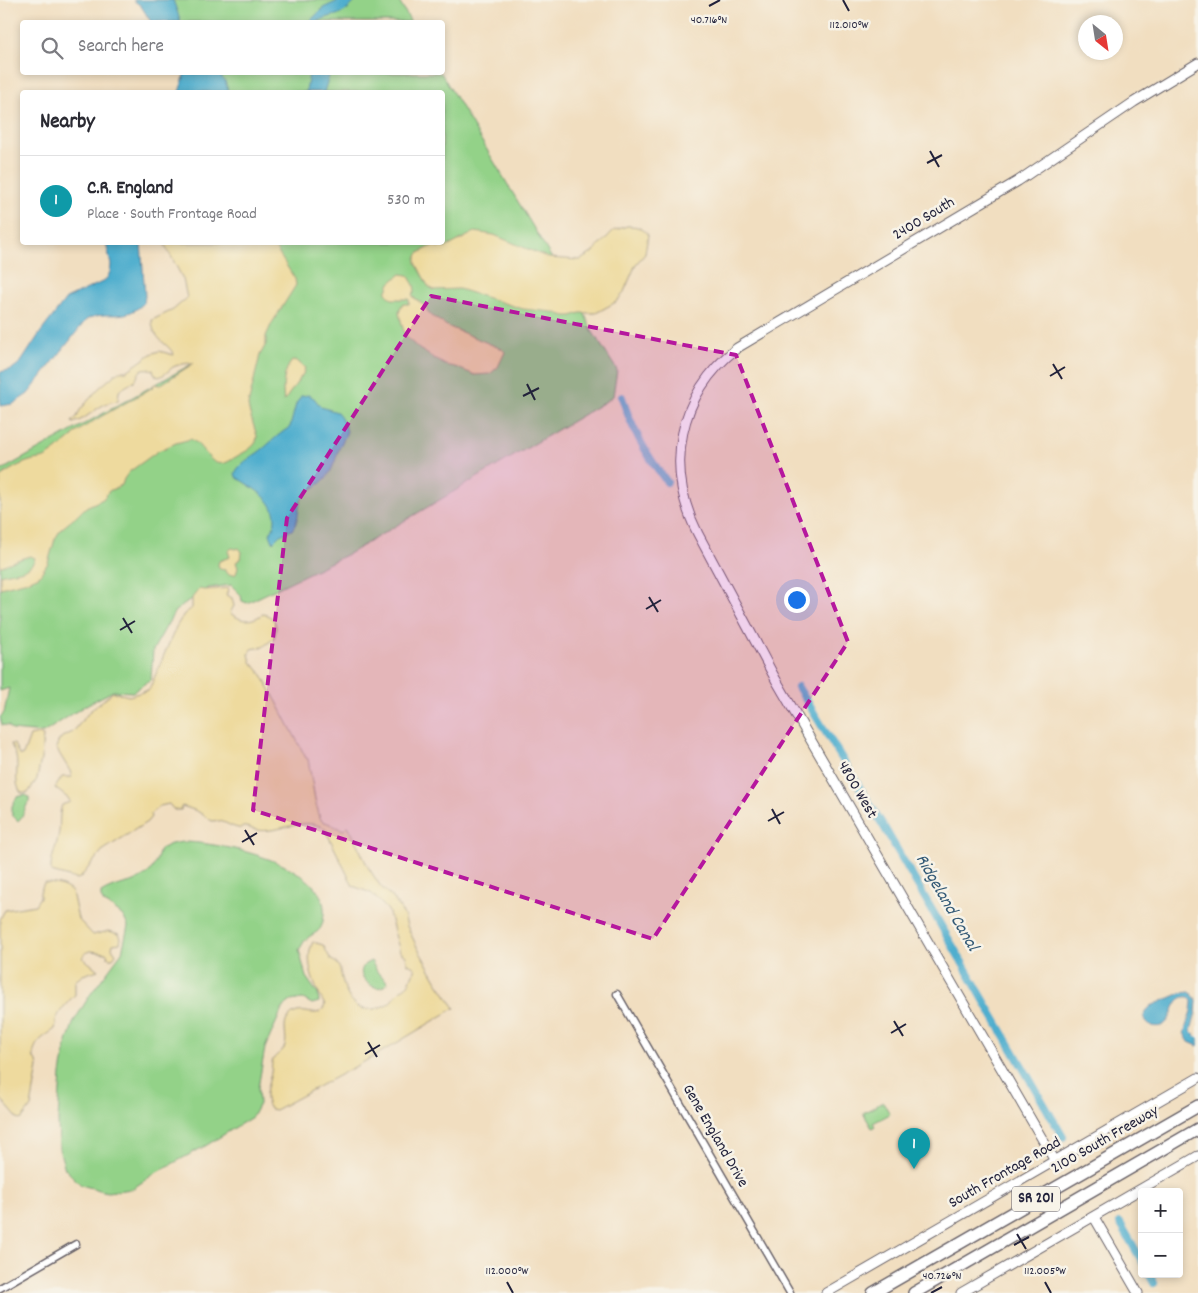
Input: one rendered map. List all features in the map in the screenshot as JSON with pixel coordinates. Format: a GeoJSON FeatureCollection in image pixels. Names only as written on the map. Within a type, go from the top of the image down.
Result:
{"type":"FeatureCollection","features":[{"type":"Feature","properties":{"kind":"highway","name":"2100 South Freeway"},"geometry":{"type":"LineString","coordinates":[[873,1293],[1198,1106]]}},
{"type":"Feature","properties":{"kind":"highway","name":"SR 201"},"geometry":{"type":"LineString","coordinates":[[914,1293],[1198,1129]]}},
{"type":"Feature","properties":{"kind":"street","name":"2400 South"},"geometry":{"type":"LineString","coordinates":[[686,418],[704,381],[719,363],[737,348],[1010,185],[1134,102],[1198,63]]}},
{"type":"Feature","properties":{"kind":"street","name":"4800 West"},"geometry":{"type":"LineString","coordinates":[[686,418],[680,446],[680,471],[683,495],[693,524],[776,680],[1055,1162]]}},
{"type":"Feature","properties":{"kind":"street","name":"Gene England Drive"},"geometry":{"type":"LineString","coordinates":[[617,994],[790,1293]]}},
{"type":"Feature","properties":{"kind":"street","name":"South Frontage Road"},"geometry":{"type":"LineString","coordinates":[[826,1293],[1198,1078]]}},
{"type":"Feature","properties":{"kind":"street"},"geometry":{"type":"LineString","coordinates":[[961,1293],[1198,1156]]}},
{"type":"Feature","properties":{"kind":"street"},"geometry":{"type":"LineString","coordinates":[[1094,1217],[1138,1293]]}},
{"type":"Feature","properties":{"kind":"street"},"geometry":{"type":"LineString","coordinates":[[0,1288],[76,1244]]}},
{"type":"Feature","properties":{"kind":"highlighted area"},"geometry":{"type":"Polygon","coordinates":[[[431,296],[736,355],[848,642],[653,939],[253,810],[287,518],[431,296]]]}},
{"type":"Feature","properties":{"kind":"green space"},"geometry":{"type":"Polygon","coordinates":[[[155,0],[398,0],[410,20],[165,20],[155,0]]]}},
{"type":"Feature","properties":{"kind":"green space"},"geometry":{"type":"Polygon","coordinates":[[[192,75],[442,75],[584,312],[592,331],[617,370],[613,396],[352,552],[247,603],[242,601],[241,595],[231,585],[208,588],[175,611],[153,650],[151,679],[133,692],[113,691],[86,705],[43,733],[12,730],[9,726],[2,725],[0,717],[4,713],[9,688],[0,691],[0,471],[199,360],[220,245],[445,245],[445,90],[200,90],[192,75]]]}},
{"type":"Feature","properties":{"kind":"green space"},"geometry":{"type":"Polygon","coordinates":[[[25,795],[29,797],[29,801],[22,817],[18,821],[12,815],[12,806],[17,797],[25,795]]]}},
{"type":"Feature","properties":{"kind":"green space"},"geometry":{"type":"Polygon","coordinates":[[[182,842],[221,846],[269,859],[291,869],[309,882],[321,897],[324,914],[320,928],[305,940],[299,950],[306,977],[318,994],[319,1002],[312,1004],[303,999],[291,1001],[283,1007],[265,1048],[258,1088],[259,1104],[252,1117],[207,1145],[157,1172],[132,1189],[107,1192],[81,1185],[65,1169],[59,1149],[58,1120],[61,1074],[66,1045],[74,1021],[90,995],[122,952],[128,926],[123,916],[104,903],[101,893],[110,888],[144,877],[156,862],[160,849],[182,842]]]}},
{"type":"Feature","properties":{"kind":"green space"},"geometry":{"type":"Polygon","coordinates":[[[371,961],[378,973],[386,980],[387,983],[384,986],[377,988],[370,985],[364,979],[362,975],[363,966],[371,961]]]}},
{"type":"Feature","properties":{"kind":"green space"},"geometry":{"type":"Polygon","coordinates":[[[883,1102],[890,1114],[873,1123],[875,1126],[872,1128],[863,1113],[883,1102]]]}},
{"type":"Feature","properties":{"kind":"sand"},"geometry":{"type":"Polygon","coordinates":[[[627,226],[639,228],[648,235],[645,254],[636,264],[623,294],[616,302],[596,313],[580,313],[565,316],[553,312],[523,309],[459,289],[434,290],[428,286],[416,263],[419,253],[426,249],[432,246],[445,248],[475,232],[494,235],[549,258],[580,260],[592,253],[613,231],[627,226]]]}},
{"type":"Feature","properties":{"kind":"sand"},"geometry":{"type":"Polygon","coordinates":[[[165,245],[273,245],[295,279],[296,285],[266,336],[266,344],[260,355],[248,405],[257,436],[256,442],[246,451],[220,464],[210,459],[197,443],[191,439],[158,451],[129,472],[122,485],[109,491],[103,499],[86,507],[61,529],[55,539],[48,563],[39,576],[28,581],[0,588],[0,575],[26,569],[33,563],[35,558],[30,556],[0,567],[0,477],[22,464],[48,456],[86,426],[153,387],[154,384],[160,385],[194,363],[175,366],[159,377],[155,375],[153,370],[144,369],[140,371],[134,381],[119,391],[118,401],[100,407],[79,421],[73,423],[72,421],[98,389],[119,371],[127,371],[151,354],[159,351],[174,355],[158,337],[152,320],[173,310],[187,298],[183,279],[165,245]]]}},
{"type":"Feature","properties":{"kind":"sand"},"geometry":{"type":"Polygon","coordinates":[[[401,274],[408,275],[414,285],[415,291],[412,296],[426,307],[429,314],[447,326],[502,349],[505,352],[498,367],[490,374],[475,375],[445,365],[419,349],[405,336],[399,313],[403,304],[409,304],[409,299],[392,299],[386,293],[390,283],[401,274]]]}},
{"type":"Feature","properties":{"kind":"sand"},"geometry":{"type":"Polygon","coordinates":[[[296,360],[305,368],[303,374],[284,401],[283,385],[285,375],[289,365],[292,361],[296,360]]]}},
{"type":"Feature","properties":{"kind":"sand"},"geometry":{"type":"Polygon","coordinates":[[[232,548],[239,548],[242,552],[241,559],[236,562],[238,568],[236,574],[233,575],[220,569],[218,565],[219,561],[230,557],[228,551],[232,548]]]}},
{"type":"Feature","properties":{"kind":"sand"},"geometry":{"type":"Polygon","coordinates":[[[229,588],[226,595],[232,598],[234,606],[230,613],[247,620],[263,614],[271,617],[275,623],[274,638],[263,647],[251,649],[249,654],[251,662],[262,675],[308,759],[316,805],[322,821],[344,830],[347,826],[349,827],[368,867],[381,887],[394,899],[404,915],[417,947],[455,1008],[373,1057],[275,1110],[270,1109],[267,1104],[266,1091],[273,1060],[285,1046],[285,1024],[294,1013],[318,1012],[325,1005],[314,983],[310,966],[310,949],[313,942],[323,945],[331,960],[337,963],[349,997],[353,1003],[363,1009],[378,1008],[386,1005],[408,984],[415,971],[415,968],[407,963],[406,956],[400,952],[388,910],[371,893],[353,886],[325,829],[309,824],[265,831],[246,827],[239,828],[219,821],[212,821],[197,811],[182,806],[181,810],[174,810],[169,804],[160,806],[150,814],[151,817],[147,822],[102,851],[80,878],[76,879],[51,872],[52,858],[59,833],[62,805],[70,802],[69,799],[55,788],[62,777],[72,777],[56,748],[58,742],[62,737],[73,732],[90,711],[113,692],[129,696],[149,690],[176,627],[184,614],[192,608],[192,598],[199,589],[229,588]]]}},
{"type":"Feature","properties":{"kind":"sand"},"geometry":{"type":"Polygon","coordinates":[[[39,734],[43,736],[37,779],[28,793],[21,793],[17,784],[16,756],[11,744],[14,744],[19,755],[23,755],[30,736],[39,734]]]}},
{"type":"Feature","properties":{"kind":"sand"},"geometry":{"type":"Polygon","coordinates":[[[44,883],[59,885],[72,892],[78,919],[93,935],[109,931],[119,934],[121,938],[120,943],[113,944],[112,948],[116,954],[113,958],[109,958],[106,953],[91,951],[85,953],[83,958],[98,970],[83,975],[75,981],[75,995],[59,1014],[55,1029],[37,1044],[34,1059],[38,1067],[31,1107],[22,1119],[19,1120],[0,1098],[0,919],[5,910],[35,905],[40,897],[44,883]]]}},
{"type":"Feature","properties":{"kind":"water"},"geometry":{"type":"Polygon","coordinates":[[[133,0],[173,0],[180,20],[150,20],[141,6],[133,0]]]}},
{"type":"Feature","properties":{"kind":"water"},"geometry":{"type":"Polygon","coordinates":[[[340,0],[357,0],[342,13],[320,20],[311,20],[323,8],[340,0]]]}},
{"type":"Feature","properties":{"kind":"water"},"geometry":{"type":"Polygon","coordinates":[[[184,75],[220,75],[225,81],[228,90],[180,90],[184,75]]]}},
{"type":"Feature","properties":{"kind":"water"},"geometry":{"type":"Polygon","coordinates":[[[309,75],[329,75],[325,90],[306,90],[309,75]]]}},
{"type":"Feature","properties":{"kind":"water"},"geometry":{"type":"Polygon","coordinates":[[[106,245],[141,245],[144,303],[129,313],[101,315],[86,320],[28,394],[13,404],[0,406],[0,372],[12,369],[21,362],[66,299],[102,282],[107,278],[111,265],[106,245]]]}},
{"type":"Feature","properties":{"kind":"water"},"geometry":{"type":"Polygon","coordinates":[[[308,395],[314,398],[321,407],[337,412],[347,431],[330,473],[303,497],[292,530],[280,535],[273,542],[270,534],[275,520],[271,506],[262,494],[236,477],[235,473],[244,462],[290,427],[296,404],[301,396],[308,395]]]}},
{"type":"Feature","properties":{"kind":"water"},"geometry":{"type":"Polygon","coordinates":[[[1190,992],[1197,1000],[1191,1031],[1198,1038],[1198,1046],[1189,1042],[1184,1033],[1191,1011],[1192,1001],[1189,997],[1181,998],[1178,1001],[1169,1019],[1163,1025],[1151,1025],[1144,1016],[1151,1006],[1181,993],[1190,992]]]}},
{"type":"Feature","properties":{"kind":"waterway","name":"Ridgeland Canal"},"geometry":{"type":"LineString","coordinates":[[622,397],[640,441],[667,482]]}},
{"type":"Feature","properties":{"kind":"waterway","name":"Ridgeland Canal"},"geometry":{"type":"LineString","coordinates":[[798,687],[884,827],[1063,1137]]}},
{"type":"Feature","properties":{"kind":"waterway","name":"Ridgeland Canal"},"geometry":{"type":"LineString","coordinates":[[1120,1223],[1138,1254]]}},
{"type":"Feature","properties":{"kind":"waterway","name":"Ridgeland Canal"},"geometry":{"type":"LineString","coordinates":[[1151,1278],[1154,1283]]}},
{"type":"Feature","properties":{"kind":"place","name":"C.R. England"},"geometry":{"type":"Point","coordinates":[914,1169]}}]}
